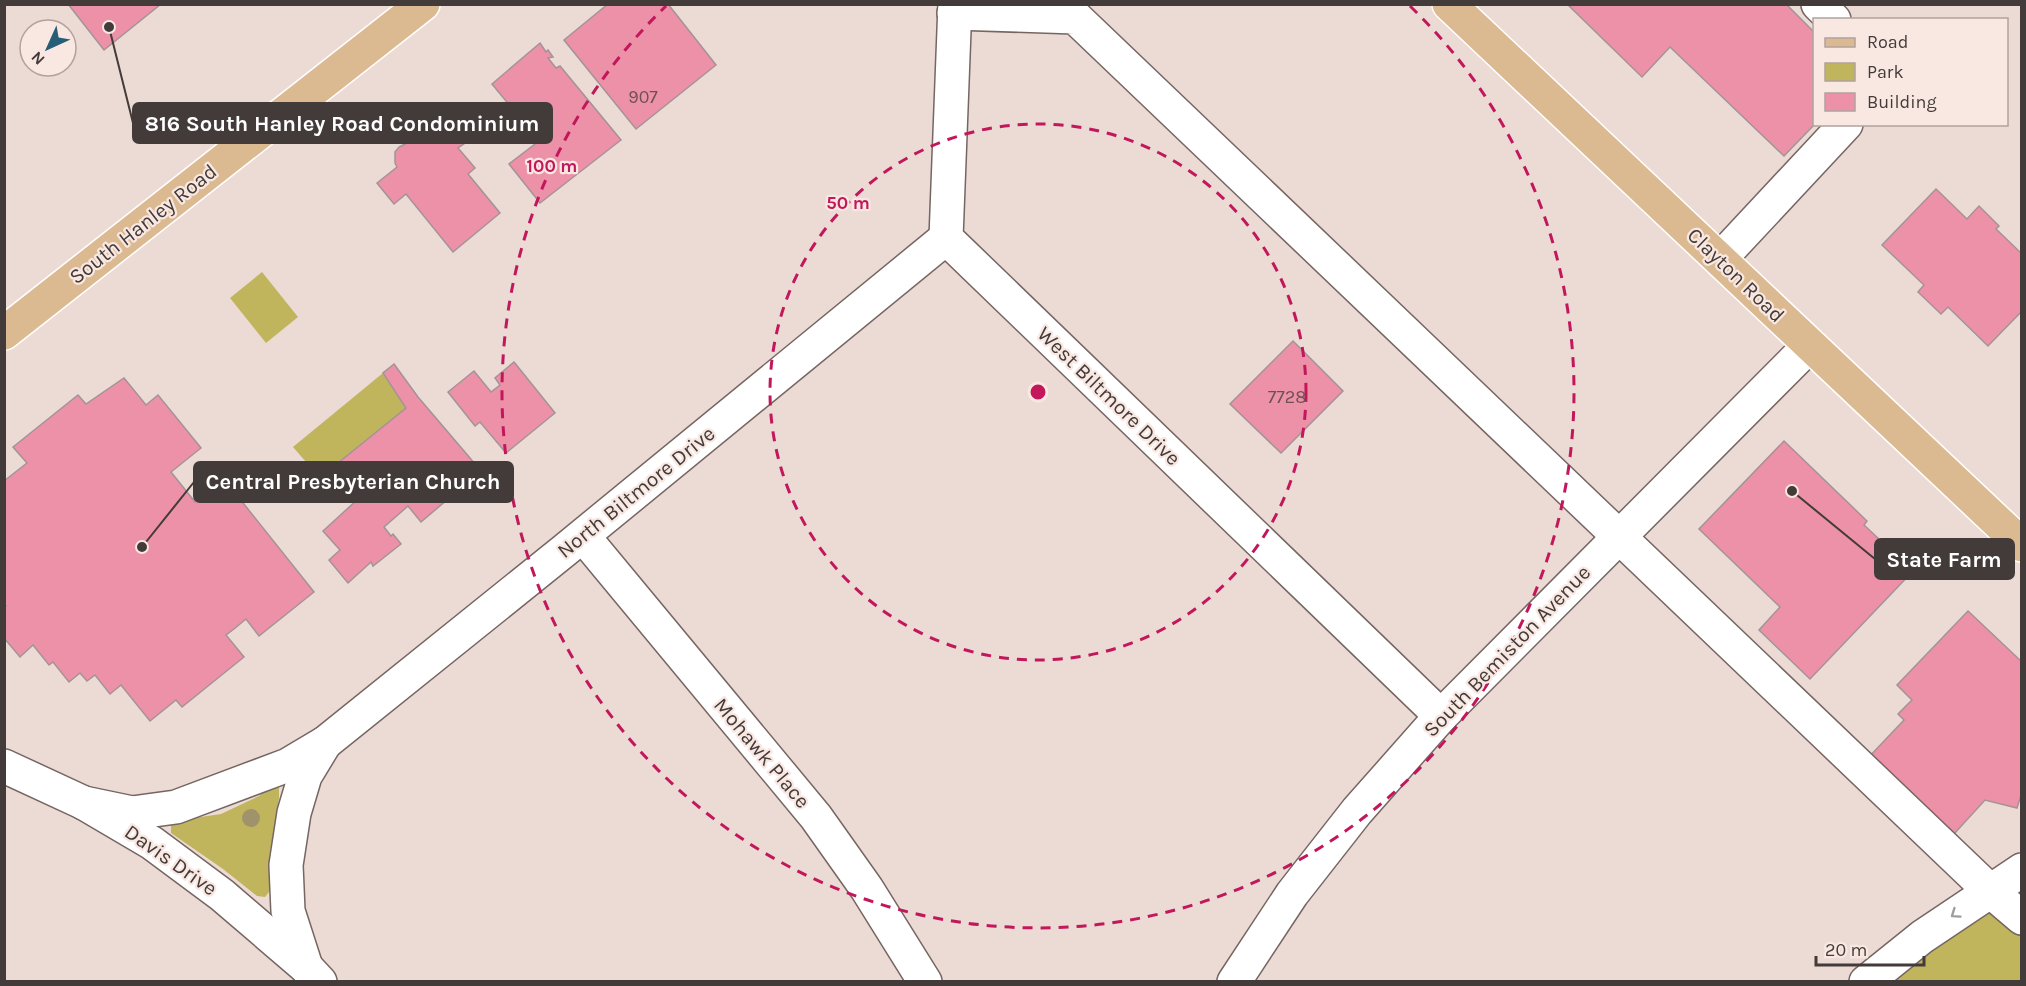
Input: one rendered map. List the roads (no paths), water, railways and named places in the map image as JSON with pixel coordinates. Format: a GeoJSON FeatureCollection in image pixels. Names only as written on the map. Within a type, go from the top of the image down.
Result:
{"type":"FeatureCollection","features":[{"type":"Feature","properties":{"kind":"main road","name":"South Hanley Road"},"geometry":{"type":"LineString","coordinates":[[4,333],[423,4]]}},
{"type":"Feature","properties":{"kind":"main road","name":"Clayton Road"},"geometry":{"type":"LineString","coordinates":[[1449,4],[2022,546]]}},
{"type":"Feature","properties":{"kind":"street"},"geometry":{"type":"LineString","coordinates":[[1818,4],[1832,18]]}},
{"type":"Feature","properties":{"kind":"street"},"geometry":{"type":"LineString","coordinates":[[946,238],[954,9],[1075,17],[1989,890],[2022,918]]}},
{"type":"Feature","properties":{"kind":"street"},"geometry":{"type":"LineString","coordinates":[[1720,259],[1844,126]]}},
{"type":"Feature","properties":{"kind":"street","name":"North Biltmore Drive"},"geometry":{"type":"LineString","coordinates":[[84,803],[132,813],[176,807],[288,765],[325,743],[583,536],[946,238]]}},
{"type":"Feature","properties":{"kind":"street","name":"West Biltmore Drive"},"geometry":{"type":"LineString","coordinates":[[946,238],[1441,716]]}},
{"type":"Feature","properties":{"kind":"street","name":"South Bemiston Avenue"},"geometry":{"type":"LineString","coordinates":[[1234,981],[1299,885],[1358,811],[1441,716],[1809,345]]}},
{"type":"Feature","properties":{"kind":"street","name":"Mohawk Place"},"geometry":{"type":"LineString","coordinates":[[583,536],[816,817],[867,889],[925,981]]}},
{"type":"Feature","properties":{"kind":"street","name":"North Biltmore Drive"},"geometry":{"type":"LineString","coordinates":[[313,974],[288,911],[286,865],[294,813],[305,776],[325,743]]}},
{"type":"Feature","properties":{"kind":"street","name":"Davis Drive"},"geometry":{"type":"LineString","coordinates":[[4,766],[84,803],[152,843],[222,895],[313,974]]}},
{"type":"Feature","properties":{"kind":"street"},"geometry":{"type":"LineString","coordinates":[[1866,981],[1922,937],[2022,870]]}},
{"type":"Feature","properties":{"kind":"place","name":"816 South Hanley Road Condominium"},"geometry":{"type":"Point","coordinates":[109,27]}},
{"type":"Feature","properties":{"kind":"place","name":"State Farm"},"geometry":{"type":"Point","coordinates":[1792,491]}},
{"type":"Feature","properties":{"kind":"place","name":"Central Presbyterian Church"},"geometry":{"type":"Point","coordinates":[142,547]}}]}
